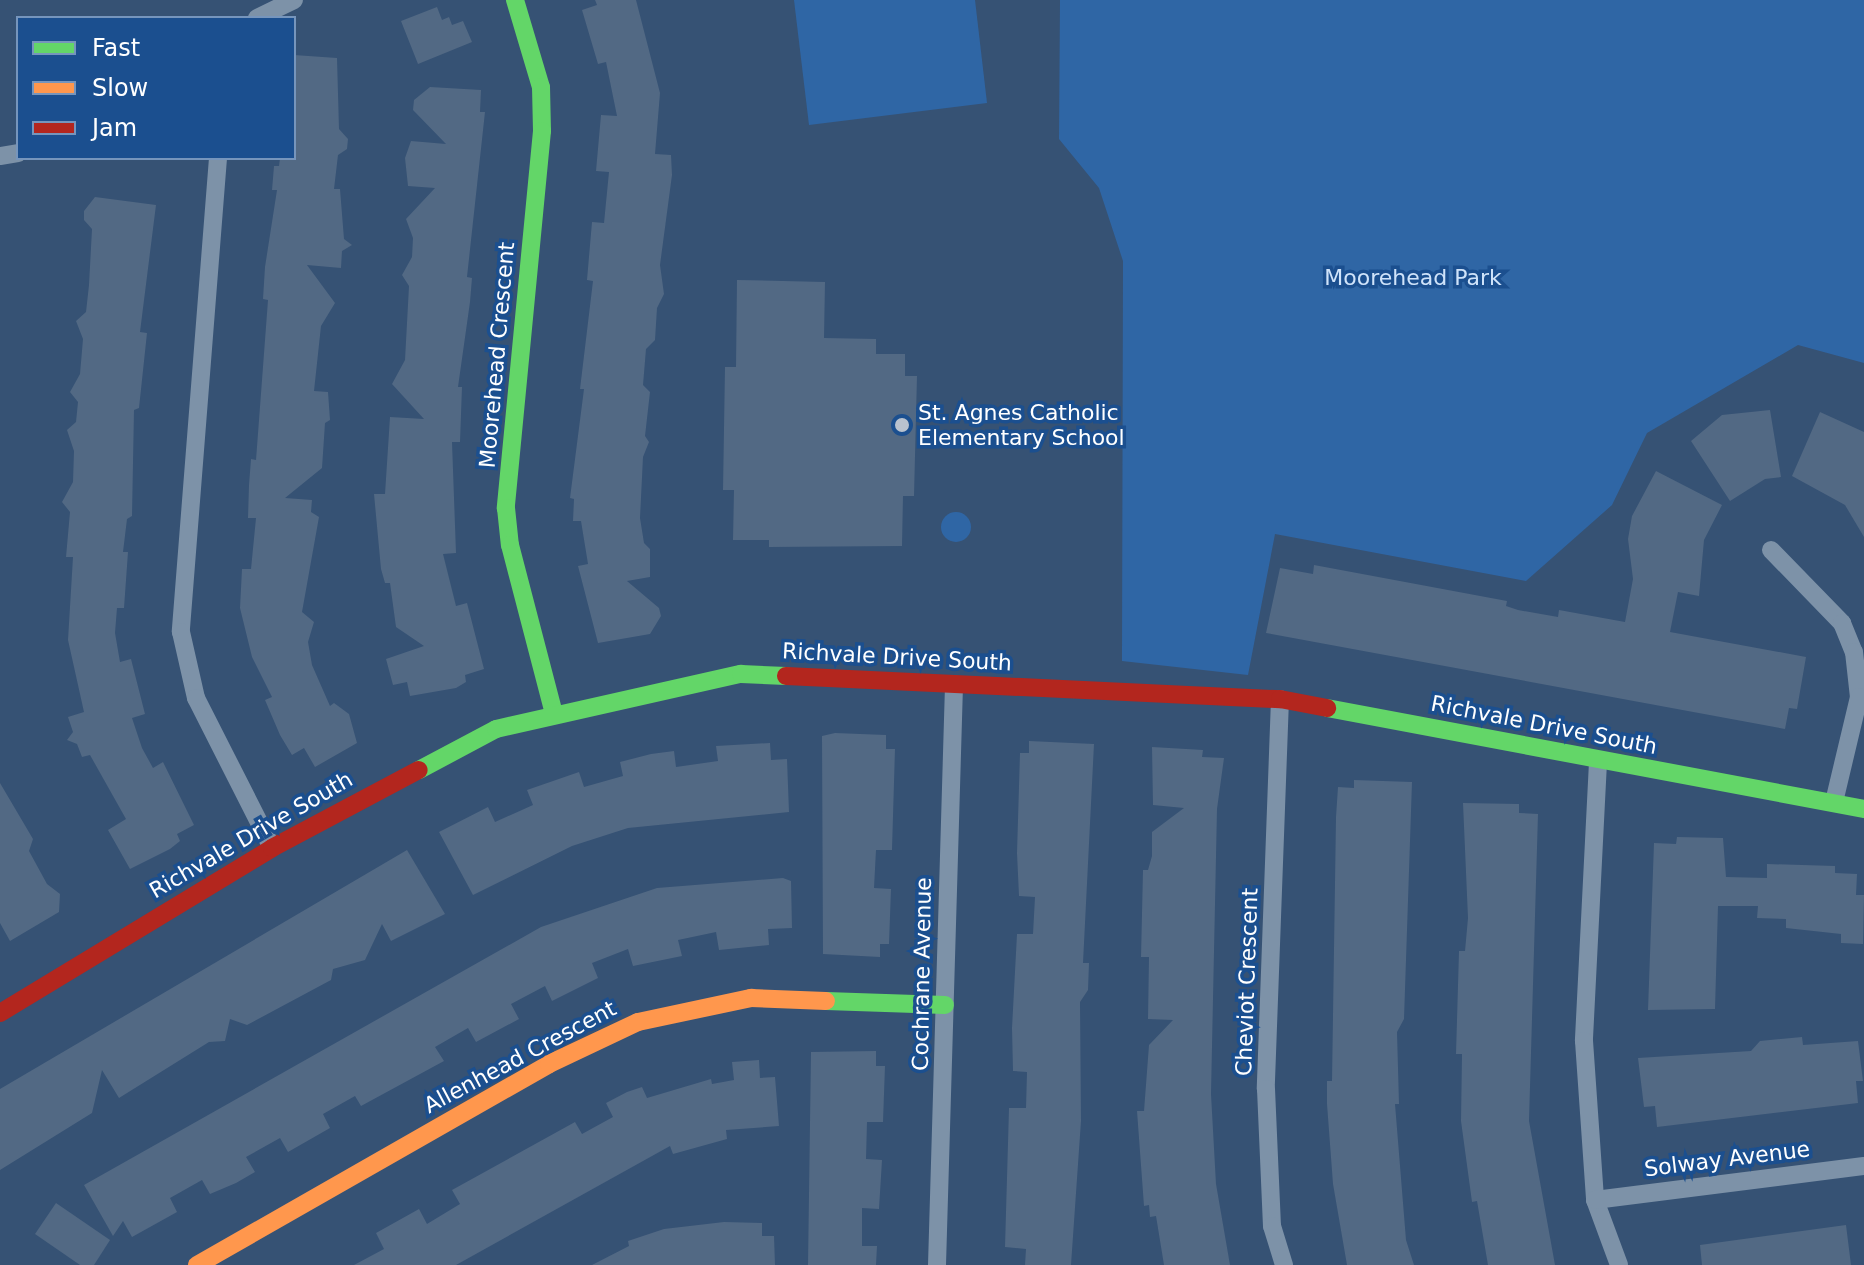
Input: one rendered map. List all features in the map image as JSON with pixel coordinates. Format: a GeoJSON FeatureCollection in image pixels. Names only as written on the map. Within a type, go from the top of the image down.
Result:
{"type":"FeatureCollection","features":[{"type":"Feature","properties":{"kind":"street"},"geometry":{"type":"LineString","coordinates":[[261,16],[294,0]]}},
{"type":"Feature","properties":{"kind":"street","name":"Moorehead Crescent"},"geometry":{"type":"LineString","coordinates":[[515,0],[541,87],[542,131],[506,508],[510,545],[554,714]]}},
{"type":"Feature","properties":{"kind":"street"},"geometry":{"type":"LineString","coordinates":[[218,160],[181,632],[196,698],[272,848]]}},
{"type":"Feature","properties":{"kind":"street"},"geometry":{"type":"LineString","coordinates":[[1771,550],[1842,623],[1854,652],[1859,697],[1834,802]]}},
{"type":"Feature","properties":{"kind":"street","name":"Richvale Drive South"},"geometry":{"type":"LineString","coordinates":[[0,1013],[272,848],[496,729],[741,674],[1280,699],[1598,762],[1864,809]]}},
{"type":"Feature","properties":{"kind":"street","name":"Cochrane Avenue"},"geometry":{"type":"LineString","coordinates":[[937,1265],[954,684]]}},
{"type":"Feature","properties":{"kind":"street","name":"Cheviot Crescent"},"geometry":{"type":"LineString","coordinates":[[1280,699],[1266,1089],[1272,1226],[1284,1265]]}},
{"type":"Feature","properties":{"kind":"street"},"geometry":{"type":"LineString","coordinates":[[1598,762],[1584,1041],[1595,1200],[1619,1265]]}},
{"type":"Feature","properties":{"kind":"street","name":"Allenhead Crescent"},"geometry":{"type":"LineString","coordinates":[[197,1265],[549,1064],[638,1022],[751,998],[945,1005]]}},
{"type":"Feature","properties":{"kind":"street","name":"Solway Avenue"},"geometry":{"type":"LineString","coordinates":[[1595,1200],[1864,1166]]}},
{"type":"Feature","properties":{"kind":"green space"},"geometry":{"type":"Polygon","coordinates":[[[794,0],[975,0],[987,103],[809,125],[794,0]]]}},
{"type":"Feature","properties":{"kind":"green space","name":"Moorehead Park"},"geometry":{"type":"Polygon","coordinates":[[[1060,0],[1864,0],[1864,363],[1798,345],[1647,433],[1612,505],[1526,581],[1275,534],[1248,675],[1122,661],[1123,261],[1099,188],[1059,139],[1060,0]]]}},
{"type":"Feature","properties":{"kind":"green space"},"geometry":{"type":"Polygon","coordinates":[[[956,512],[967,516],[971,527],[967,538],[956,542],[945,538],[941,527],[945,516],[956,512]]]}},
{"type":"Feature","properties":{"kind":"building"},"geometry":{"type":"Polygon","coordinates":[[[595,0],[636,0],[660,93],[655,154],[671,155],[672,175],[660,265],[664,294],[657,308],[655,340],[646,349],[643,385],[650,392],[645,436],[649,442],[643,457],[640,518],[644,543],[650,549],[650,577],[627,581],[659,608],[661,616],[650,634],[598,643],[578,566],[588,564],[581,521],[573,521],[574,499],[570,498],[584,389],[580,389],[593,281],[587,280],[592,222],[604,223],[609,172],[596,171],[601,115],[617,116],[606,62],[598,64],[582,10],[597,5],[595,0]]]}},
{"type":"Feature","properties":{"kind":"building"},"geometry":{"type":"Polygon","coordinates":[[[437,7],[442,20],[449,17],[452,25],[463,21],[472,42],[418,64],[401,21],[437,7]]]}},
{"type":"Feature","properties":{"kind":"building"},"geometry":{"type":"Polygon","coordinates":[[[296,55],[337,58],[339,129],[348,139],[347,149],[338,155],[334,189],[340,189],[344,239],[352,245],[342,251],[341,268],[307,265],[335,303],[321,326],[314,391],[328,392],[330,420],[325,423],[322,468],[285,498],[312,500],[311,512],[319,517],[302,612],[314,622],[308,642],[312,665],[330,706],[334,703],[349,714],[357,743],[315,767],[304,748],[292,755],[280,735],[265,700],[272,697],[252,657],[240,608],[242,569],[251,569],[256,518],[248,518],[249,485],[251,459],[256,460],[268,300],[263,299],[265,267],[277,190],[272,190],[274,166],[279,166],[280,160],[296,160],[296,55]]]}},
{"type":"Feature","properties":{"kind":"building"},"geometry":{"type":"Polygon","coordinates":[[[430,87],[481,90],[480,112],[485,112],[467,277],[472,278],[470,302],[458,387],[462,387],[460,442],[452,442],[456,553],[443,554],[456,606],[467,603],[484,669],[465,675],[466,682],[456,688],[410,696],[407,682],[393,685],[386,659],[424,646],[396,627],[390,583],[385,583],[381,569],[374,494],[385,494],[390,417],[424,419],[392,384],[405,360],[409,286],[402,275],[412,257],[413,238],[406,219],[435,188],[408,186],[405,158],[411,141],[446,144],[413,110],[414,100],[430,87]]]}},
{"type":"Feature","properties":{"kind":"building"},"geometry":{"type":"Polygon","coordinates":[[[95,197],[156,205],[140,332],[147,333],[139,408],[134,410],[132,516],[127,519],[123,552],[128,552],[124,608],[117,608],[115,633],[120,662],[131,659],[145,714],[132,718],[142,748],[153,768],[163,762],[194,825],[177,834],[180,841],[170,849],[130,869],[108,830],[126,819],[90,755],[82,757],[77,744],[67,740],[73,732],[68,717],[84,712],[68,640],[73,557],[66,557],[70,512],[62,502],[73,482],[74,451],[67,430],[76,422],[78,402],[70,392],[80,374],[83,339],[76,321],[86,312],[89,285],[92,229],[84,220],[84,211],[95,197]]]}},
{"type":"Feature","properties":{"kind":"building"},"geometry":{"type":"Polygon","coordinates":[[[737,280],[825,282],[824,338],[876,339],[876,354],[905,354],[905,376],[917,376],[914,496],[903,496],[902,546],[769,547],[769,540],[733,540],[734,490],[723,490],[725,367],[736,367],[737,280]]]}},
{"type":"Feature","properties":{"kind":"building"},"geometry":{"type":"Polygon","coordinates":[[[1770,410],[1781,477],[1765,479],[1730,501],[1691,441],[1722,415],[1770,410]]]}},
{"type":"Feature","properties":{"kind":"building"},"geometry":{"type":"Polygon","coordinates":[[[1820,412],[1864,432],[1864,537],[1845,505],[1792,476],[1820,412]]]}},
{"type":"Feature","properties":{"kind":"building"},"geometry":{"type":"Polygon","coordinates":[[[1656,471],[1722,505],[1704,540],[1699,596],[1678,592],[1670,632],[1806,657],[1797,709],[1789,708],[1785,729],[1266,633],[1280,568],[1313,574],[1314,565],[1507,601],[1506,606],[1518,610],[1558,617],[1559,610],[1625,622],[1633,579],[1628,539],[1632,516],[1656,471]]]}},
{"type":"Feature","properties":{"kind":"building"},"geometry":{"type":"Polygon","coordinates":[[[835,733],[886,735],[886,749],[895,749],[892,850],[876,850],[874,888],[891,889],[889,944],[880,944],[880,957],[823,954],[822,736],[835,733]]]}},
{"type":"Feature","properties":{"kind":"building"},"geometry":{"type":"Polygon","coordinates":[[[1029,741],[1094,744],[1083,963],[1089,963],[1088,990],[1080,1002],[1081,1121],[1071,1265],[1025,1265],[1026,1249],[1005,1247],[1009,1108],[1026,1108],[1027,1072],[1013,1071],[1012,1028],[1017,934],[1033,934],[1035,897],[1019,896],[1017,853],[1020,753],[1029,753],[1029,741]]]}},
{"type":"Feature","properties":{"kind":"building"},"geometry":{"type":"Polygon","coordinates":[[[770,743],[771,760],[787,759],[789,812],[628,828],[572,846],[473,895],[439,832],[488,807],[495,822],[533,805],[527,790],[579,772],[584,787],[623,776],[620,762],[651,754],[674,751],[676,767],[718,761],[716,746],[770,743]]]}},
{"type":"Feature","properties":{"kind":"building"},"geometry":{"type":"Polygon","coordinates":[[[1152,747],[1203,750],[1202,757],[1224,758],[1217,809],[1211,1094],[1216,1184],[1230,1265],[1164,1265],[1156,1216],[1150,1217],[1149,1205],[1144,1206],[1137,1111],[1144,1111],[1149,1045],[1173,1020],[1148,1019],[1149,957],[1141,957],[1143,870],[1148,870],[1152,856],[1152,832],[1184,808],[1153,805],[1152,747]]]}},
{"type":"Feature","properties":{"kind":"building"},"geometry":{"type":"Polygon","coordinates":[[[1354,780],[1412,782],[1404,1019],[1397,1032],[1399,1104],[1395,1104],[1406,1240],[1414,1265],[1347,1265],[1333,1184],[1327,1081],[1332,1081],[1336,817],[1338,787],[1354,788],[1354,780]]]}},
{"type":"Feature","properties":{"kind":"building"},"geometry":{"type":"Polygon","coordinates":[[[0,783],[33,839],[29,851],[47,884],[60,894],[59,912],[10,941],[0,923],[0,783]]]}},
{"type":"Feature","properties":{"kind":"building"},"geometry":{"type":"Polygon","coordinates":[[[1463,803],[1519,804],[1519,813],[1538,814],[1529,1121],[1555,1265],[1488,1265],[1477,1201],[1472,1202],[1461,1121],[1462,1054],[1456,1054],[1459,951],[1465,951],[1468,918],[1463,803]]]}},
{"type":"Feature","properties":{"kind":"building"},"geometry":{"type":"Polygon","coordinates":[[[1677,837],[1723,838],[1726,877],[1767,878],[1767,864],[1835,866],[1835,873],[1857,874],[1856,895],[1864,895],[1863,944],[1841,943],[1841,934],[1786,928],[1786,919],[1757,918],[1758,906],[1718,906],[1715,1009],[1648,1010],[1654,843],[1676,844],[1677,837]]]}},
{"type":"Feature","properties":{"kind":"building"},"geometry":{"type":"Polygon","coordinates":[[[407,850],[445,914],[391,941],[382,924],[365,960],[333,969],[331,980],[247,1025],[230,1019],[225,1041],[209,1042],[119,1098],[102,1070],[92,1113],[0,1170],[0,1089],[407,850]]]}},
{"type":"Feature","properties":{"kind":"building"},"geometry":{"type":"Polygon","coordinates":[[[783,878],[791,881],[792,928],[768,929],[769,945],[719,950],[716,932],[678,940],[682,956],[633,966],[628,949],[592,963],[598,978],[552,1001],[545,986],[511,1004],[519,1019],[476,1042],[468,1028],[435,1047],[444,1061],[361,1106],[355,1096],[323,1114],[330,1128],[288,1152],[280,1138],[246,1157],[255,1172],[236,1183],[210,1194],[202,1180],[170,1198],[177,1212],[132,1237],[123,1221],[113,1236],[84,1185],[541,927],[657,888],[783,878]]]}},
{"type":"Feature","properties":{"kind":"building"},"geometry":{"type":"Polygon","coordinates":[[[1802,1037],[1803,1045],[1858,1041],[1863,1081],[1856,1081],[1858,1103],[1657,1127],[1655,1106],[1644,1107],[1638,1058],[1751,1051],[1760,1041],[1802,1037]]]}},
{"type":"Feature","properties":{"kind":"building"},"geometry":{"type":"Polygon","coordinates":[[[876,1051],[876,1066],[885,1066],[883,1122],[867,1122],[866,1159],[882,1160],[879,1209],[862,1208],[862,1246],[877,1246],[876,1265],[808,1265],[811,1052],[876,1051]]]}},
{"type":"Feature","properties":{"kind":"building"},"geometry":{"type":"Polygon","coordinates":[[[759,1060],[760,1078],[775,1077],[779,1126],[726,1130],[727,1139],[673,1154],[670,1146],[456,1265],[354,1265],[384,1249],[376,1233],[419,1209],[427,1224],[460,1204],[452,1190],[575,1122],[582,1134],[613,1117],[606,1103],[627,1092],[642,1087],[647,1098],[711,1079],[712,1084],[734,1080],[732,1062],[759,1060]]]}},
{"type":"Feature","properties":{"kind":"building"},"geometry":{"type":"Polygon","coordinates":[[[56,1203],[110,1240],[94,1265],[80,1265],[35,1234],[56,1203]]]}},
{"type":"Feature","properties":{"kind":"building"},"geometry":{"type":"Polygon","coordinates":[[[724,1222],[762,1223],[762,1236],[774,1236],[775,1265],[592,1265],[629,1246],[628,1241],[664,1229],[724,1222]]]}},
{"type":"Feature","properties":{"kind":"building"},"geometry":{"type":"Polygon","coordinates":[[[1846,1225],[1851,1265],[1702,1265],[1700,1245],[1846,1225]]]}},
{"type":"Feature","properties":{"kind":"traffic: fast"},"geometry":{"type":"LineString","coordinates":[[515,0],[541,87],[542,131],[506,508],[510,545],[554,714]]}},
{"type":"Feature","properties":{"kind":"traffic: fast"},"geometry":{"type":"LineString","coordinates":[[419,770],[496,729],[741,674],[786,676]]}},
{"type":"Feature","properties":{"kind":"traffic: fast"},"geometry":{"type":"LineString","coordinates":[[1327,708],[1864,809]]}},
{"type":"Feature","properties":{"kind":"traffic: fast"},"geometry":{"type":"LineString","coordinates":[[826,1001],[945,1005]]}},
{"type":"Feature","properties":{"kind":"traffic: slow"},"geometry":{"type":"LineString","coordinates":[[197,1265],[549,1064],[638,1022],[751,998],[826,1001]]}},
{"type":"Feature","properties":{"kind":"traffic: jam"},"geometry":{"type":"LineString","coordinates":[[786,676],[1280,699],[1327,708]]}},
{"type":"Feature","properties":{"kind":"traffic: jam"},"geometry":{"type":"LineString","coordinates":[[0,1013],[272,848],[419,770]]}},
{"type":"Feature","properties":{"kind":"place","name":"St. Agnes Catholic Elementary School"},"geometry":{"type":"Point","coordinates":[902,425]}}]}
